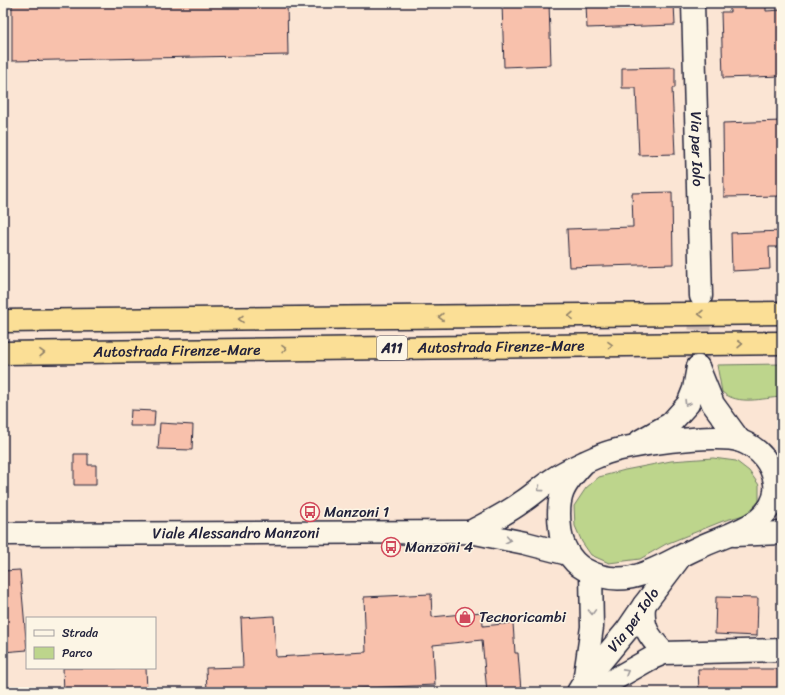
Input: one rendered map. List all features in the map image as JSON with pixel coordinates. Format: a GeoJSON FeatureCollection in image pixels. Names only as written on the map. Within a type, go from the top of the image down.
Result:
{"type":"FeatureCollection","features":[{"type":"Feature","properties":{"kind":"highway","name":"Autostrada Firenze-Mare"},"geometry":{"type":"LineString","coordinates":[[3,321],[782,314]]}},
{"type":"Feature","properties":{"kind":"highway","name":"Autostrada Firenze-Mare"},"geometry":{"type":"LineString","coordinates":[[3,353],[782,343]]}},
{"type":"Feature","properties":{"kind":"street","name":"Via per Iolo"},"geometry":{"type":"LineString","coordinates":[[693,3],[701,296]]}},
{"type":"Feature","properties":{"kind":"street"},"geometry":{"type":"LineString","coordinates":[[629,447],[670,424],[688,404],[694,389],[698,367],[713,404],[740,441]]}},
{"type":"Feature","properties":{"kind":"street"},"geometry":{"type":"LineString","coordinates":[[470,532],[522,503],[554,478],[585,462],[602,454],[629,447],[694,439],[720,438],[740,441],[756,449],[774,462],[773,473],[776,489],[774,500],[758,520],[730,536],[701,546],[656,569],[638,576],[622,579],[606,578],[590,573],[578,566],[568,554],[560,536],[559,504],[564,488],[585,462]]}},
{"type":"Feature","properties":{"kind":"street","name":"Viale Alessandro Manzoni"},"geometry":{"type":"LineString","coordinates":[[3,534],[470,532],[525,543],[568,554]]}},
{"type":"Feature","properties":{"kind":"street"},"geometry":{"type":"LineString","coordinates":[[730,536],[782,533]]}},
{"type":"Feature","properties":{"kind":"street","name":"Via per Iolo"},"geometry":{"type":"LineString","coordinates":[[585,689],[644,605],[681,556]]}},
{"type":"Feature","properties":{"kind":"street","name":"Via per Iolo"},"geometry":{"type":"LineString","coordinates":[[585,689],[592,627],[590,573]]}},
{"type":"Feature","properties":{"kind":"street"},"geometry":{"type":"LineString","coordinates":[[644,605],[643,616],[648,634],[664,653]]}},
{"type":"Feature","properties":{"kind":"street"},"geometry":{"type":"LineString","coordinates":[[585,689],[664,653],[782,650]]}},
{"type":"Feature","properties":{"kind":"green space"},"geometry":{"type":"Polygon","coordinates":[[[782,364],[782,397],[759,400],[743,400],[736,399],[722,392],[717,365],[782,364]]]}},
{"type":"Feature","properties":{"kind":"green space"},"geometry":{"type":"Polygon","coordinates":[[[713,458],[736,461],[749,471],[759,485],[759,501],[747,514],[723,521],[666,544],[640,559],[609,563],[591,555],[582,542],[575,526],[574,506],[586,488],[599,477],[671,461],[713,458]]]}},
{"type":"Feature","properties":{"kind":"building"},"geometry":{"type":"Polygon","coordinates":[[[12,3],[287,3],[288,55],[12,61],[12,3]]]}},
{"type":"Feature","properties":{"kind":"building"},"geometry":{"type":"Polygon","coordinates":[[[502,3],[549,3],[551,65],[504,67],[502,3]]]}},
{"type":"Feature","properties":{"kind":"building"},"geometry":{"type":"Polygon","coordinates":[[[586,3],[674,3],[675,25],[587,28],[586,3]]]}},
{"type":"Feature","properties":{"kind":"building"},"geometry":{"type":"Polygon","coordinates":[[[730,3],[766,3],[766,11],[782,10],[782,76],[723,78],[721,12],[730,12],[730,3]]]}},
{"type":"Feature","properties":{"kind":"building"},"geometry":{"type":"Polygon","coordinates":[[[675,67],[675,88],[672,88],[675,154],[639,155],[636,88],[622,88],[622,68],[675,67]]]}},
{"type":"Feature","properties":{"kind":"building"},"geometry":{"type":"Polygon","coordinates":[[[782,121],[782,196],[724,197],[723,123],[782,121]]]}},
{"type":"Feature","properties":{"kind":"building"},"geometry":{"type":"Polygon","coordinates":[[[672,192],[673,264],[569,267],[567,229],[633,227],[632,193],[672,192]]]}},
{"type":"Feature","properties":{"kind":"building"},"geometry":{"type":"Polygon","coordinates":[[[782,231],[782,247],[769,247],[770,269],[732,271],[731,233],[782,231]]]}},
{"type":"Feature","properties":{"kind":"building"},"geometry":{"type":"Polygon","coordinates":[[[131,410],[155,411],[154,426],[130,426],[131,410]]]}},
{"type":"Feature","properties":{"kind":"building"},"geometry":{"type":"Polygon","coordinates":[[[160,423],[193,425],[192,450],[158,449],[160,423]]]}},
{"type":"Feature","properties":{"kind":"building"},"geometry":{"type":"Polygon","coordinates":[[[74,454],[88,454],[88,465],[96,465],[96,485],[74,485],[74,454]]]}},
{"type":"Feature","properties":{"kind":"building"},"geometry":{"type":"Polygon","coordinates":[[[20,570],[26,650],[3,652],[3,571],[20,570]]]}},
{"type":"Feature","properties":{"kind":"building"},"geometry":{"type":"Polygon","coordinates":[[[431,594],[432,617],[482,612],[483,626],[513,623],[515,653],[518,653],[521,690],[487,692],[482,640],[433,645],[435,685],[275,692],[207,692],[206,668],[243,667],[241,618],[274,616],[276,657],[366,652],[364,597],[431,594]]]}},
{"type":"Feature","properties":{"kind":"building"},"geometry":{"type":"Polygon","coordinates":[[[716,597],[758,598],[757,636],[715,634],[716,597]]]}},
{"type":"Feature","properties":{"kind":"building"},"geometry":{"type":"Polygon","coordinates":[[[63,669],[146,669],[147,692],[64,692],[63,669]]]}},
{"type":"Feature","properties":{"kind":"building"},"geometry":{"type":"Polygon","coordinates":[[[698,669],[782,669],[782,692],[699,692],[698,669]]]}},
{"type":"Feature","properties":{"kind":"tunnel"},"geometry":{"type":"LineString","coordinates":[[698,363],[701,296]]}},
{"type":"Feature","properties":{"kind":"place","name":"Manzoni 1"},"geometry":{"type":"Point","coordinates":[310,512]}},
{"type":"Feature","properties":{"kind":"place","name":"Manzoni 4"},"geometry":{"type":"Point","coordinates":[391,547]}},
{"type":"Feature","properties":{"kind":"place","name":"Tecnoricambi"},"geometry":{"type":"Point","coordinates":[465,617]}}]}
